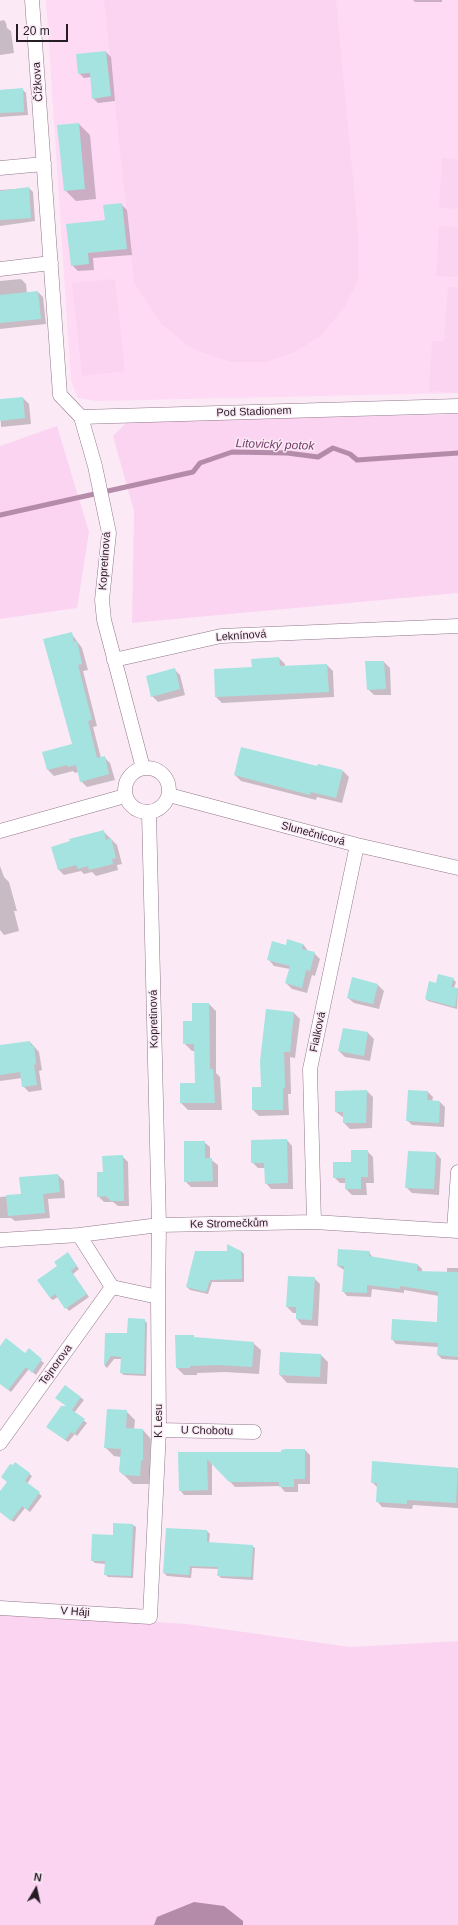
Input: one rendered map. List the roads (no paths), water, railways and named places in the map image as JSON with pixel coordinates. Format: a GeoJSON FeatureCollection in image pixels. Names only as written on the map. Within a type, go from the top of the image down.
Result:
{"type":"FeatureCollection","features":[{"type":"Feature","properties":{"kind":"street","name":"Čížkova"},"geometry":{"type":"LineString","coordinates":[[32,0],[60,395],[81,417]]}},
{"type":"Feature","properties":{"kind":"street"},"geometry":{"type":"LineString","coordinates":[[0,168],[44,164]]}},
{"type":"Feature","properties":{"kind":"street"},"geometry":{"type":"LineString","coordinates":[[0,269],[51,263]]}},
{"type":"Feature","properties":{"kind":"street","name":"Pod Stadionem"},"geometry":{"type":"LineString","coordinates":[[81,417],[458,406]]}},
{"type":"Feature","properties":{"kind":"street","name":"Kopretinová"},"geometry":{"type":"LineString","coordinates":[[81,417],[107,516],[109,538],[102,600],[104,620],[114,660]]}},
{"type":"Feature","properties":{"kind":"street","name":"Leknínová"},"geometry":{"type":"LineString","coordinates":[[114,660],[220,636],[458,626]]}},
{"type":"Feature","properties":{"kind":"street"},"geometry":{"type":"LineString","coordinates":[[114,660],[143,768]]}},
{"type":"Feature","properties":{"kind":"street"},"geometry":{"type":"LineString","coordinates":[[143,768],[156,770],[163,775],[168,782],[169,795],[163,806],[155,811],[138,811],[131,806],[126,796],[127,781],[132,774],[143,768]]}},
{"type":"Feature","properties":{"kind":"street","name":"Slunečnicová"},"geometry":{"type":"LineString","coordinates":[[169,795],[357,845],[458,868]]}},
{"type":"Feature","properties":{"kind":"street"},"geometry":{"type":"LineString","coordinates":[[0,831],[126,796]]}},
{"type":"Feature","properties":{"kind":"street","name":"Kopretinová"},"geometry":{"type":"LineString","coordinates":[[149,812],[159,1226]]}},
{"type":"Feature","properties":{"kind":"street","name":"Fialková"},"geometry":{"type":"LineString","coordinates":[[314,1222],[310,1069],[357,845]]}},
{"type":"Feature","properties":{"kind":"street"},"geometry":{"type":"LineString","coordinates":[[456,1230],[458,1172]]}},
{"type":"Feature","properties":{"kind":"street","name":"Ke Stromečkům"},"geometry":{"type":"LineString","coordinates":[[0,1240],[79,1235],[159,1226],[314,1222],[456,1230]]}},
{"type":"Feature","properties":{"kind":"street","name":"K Lesu"},"geometry":{"type":"LineString","coordinates":[[150,1617],[159,1430],[159,1226]]}},
{"type":"Feature","properties":{"kind":"street"},"geometry":{"type":"LineString","coordinates":[[79,1235],[112,1287],[158,1297]]}},
{"type":"Feature","properties":{"kind":"street","name":"Tejnorova"},"geometry":{"type":"LineString","coordinates":[[0,1443],[112,1287]]}},
{"type":"Feature","properties":{"kind":"street","name":"U Chobotu"},"geometry":{"type":"LineString","coordinates":[[159,1430],[254,1432]]}},
{"type":"Feature","properties":{"kind":"street","name":"V Háji"},"geometry":{"type":"LineString","coordinates":[[0,1608],[150,1617]]}},
{"type":"Feature","properties":{"kind":"waterway","name":"Litovický potok"},"geometry":{"type":"LineString","coordinates":[[0,515],[193,472],[200,463],[232,452],[287,453],[318,457],[333,448],[350,454],[357,460],[458,453]]}}]}
